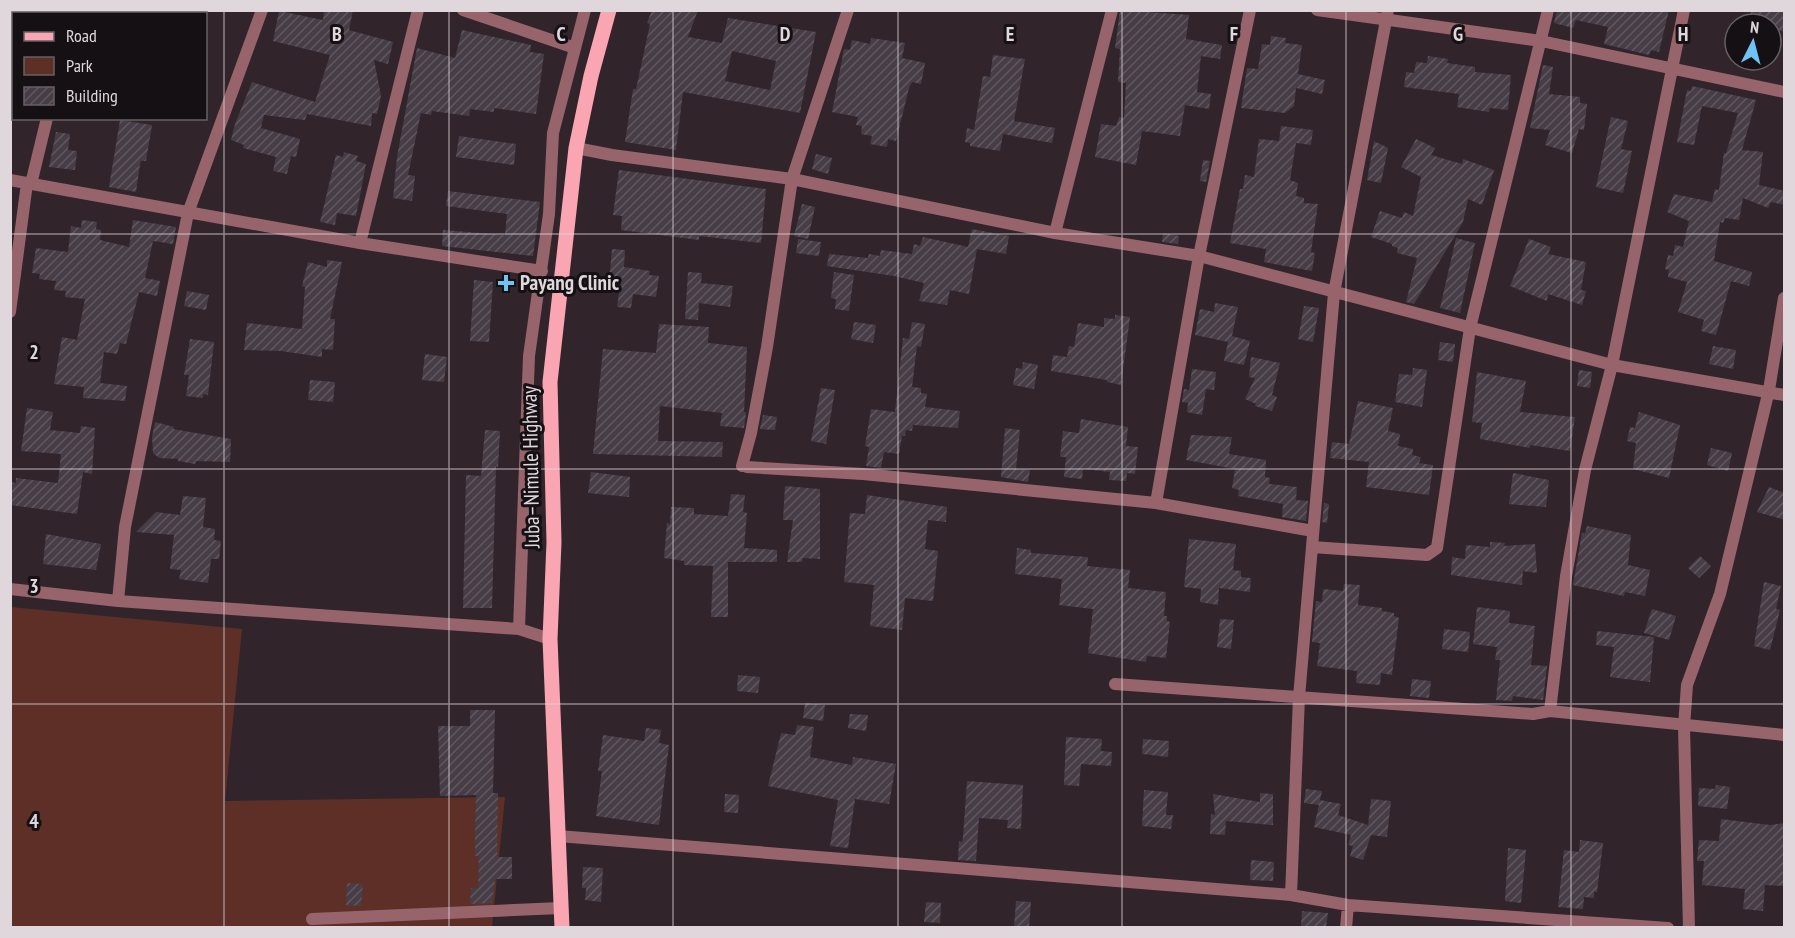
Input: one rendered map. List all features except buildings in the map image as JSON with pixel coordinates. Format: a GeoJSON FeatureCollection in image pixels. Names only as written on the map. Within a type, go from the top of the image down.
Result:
{"type":"FeatureCollection","features":[{"type":"Feature","properties":{"kind":"main road","name":"Juba–Nimule Highway"},"geometry":{"type":"LineString","coordinates":[[562,927],[550,639],[554,542],[550,382],[576,148],[591,76],[609,10]]}},
{"type":"Feature","properties":{"kind":"street"},"geometry":{"type":"LineString","coordinates":[[118,601],[125,527],[188,213],[262,10]]}},
{"type":"Feature","properties":{"kind":"street"},"geometry":{"type":"LineString","coordinates":[[360,243],[418,10]]}},
{"type":"Feature","properties":{"kind":"street"},"geometry":{"type":"LineString","coordinates":[[463,10],[575,48]]}},
{"type":"Feature","properties":{"kind":"street"},"geometry":{"type":"LineString","coordinates":[[519,630],[529,356],[549,214],[553,133],[585,10]]}},
{"type":"Feature","properties":{"kind":"street"},"geometry":{"type":"LineString","coordinates":[[848,10],[792,179],[767,346],[745,467],[863,474],[1156,503],[1313,531]]}},
{"type":"Feature","properties":{"kind":"street"},"geometry":{"type":"LineString","coordinates":[[1055,233],[1112,10]]}},
{"type":"Feature","properties":{"kind":"street"},"geometry":{"type":"LineString","coordinates":[[1156,503],[1199,256],[1250,10]]}},
{"type":"Feature","properties":{"kind":"street"},"geometry":{"type":"LineString","coordinates":[[1317,10],[1387,14],[1541,41],[1785,92]]}},
{"type":"Feature","properties":{"kind":"street"},"geometry":{"type":"LineString","coordinates":[[1312,547],[1427,555],[1437,548],[1470,328],[1548,10]]}},
{"type":"Feature","properties":{"kind":"street"},"geometry":{"type":"LineString","coordinates":[[1550,711],[1566,576],[1585,470],[1612,365],[1684,10]]}},
{"type":"Feature","properties":{"kind":"street"},"geometry":{"type":"LineString","coordinates":[[1291,895],[1299,697],[1334,293],[1387,14]]}},
{"type":"Feature","properties":{"kind":"street"},"geometry":{"type":"LineString","coordinates":[[10,312],[29,184],[46,120]]}},
{"type":"Feature","properties":{"kind":"street"},"geometry":{"type":"LineString","coordinates":[[576,148],[612,155],[792,179],[1055,233],[1199,256],[1612,365],[1769,390],[1785,395]]}},
{"type":"Feature","properties":{"kind":"street"},"geometry":{"type":"LineString","coordinates":[[10,180],[360,243],[542,271]]}},
{"type":"Feature","properties":{"kind":"street"},"geometry":{"type":"LineString","coordinates":[[1689,927],[1684,727],[1687,685],[1720,594],[1769,390],[1785,298]]}},
{"type":"Feature","properties":{"kind":"street"},"geometry":{"type":"LineString","coordinates":[[10,589],[118,601],[519,630],[550,639]]}},
{"type":"Feature","properties":{"kind":"street"},"geometry":{"type":"LineString","coordinates":[[1115,684],[1533,714],[1550,711],[1684,727],[1785,735]]}},
{"type":"Feature","properties":{"kind":"street"},"geometry":{"type":"LineString","coordinates":[[558,836],[1291,895],[1348,905],[1668,927]]}},
{"type":"Feature","properties":{"kind":"street"},"geometry":{"type":"LineString","coordinates":[[1346,927],[1348,905]]}},
{"type":"Feature","properties":{"kind":"street"},"geometry":{"type":"LineString","coordinates":[[312,919],[561,908]]}},
{"type":"Feature","properties":{"kind":"green space"},"geometry":{"type":"Polygon","coordinates":[[[10,607],[242,629],[225,801],[505,797],[492,927],[11,927],[10,607]]]}},
{"type":"Feature","properties":{"kind":"place","name":"Payang Clinic"},"geometry":{"type":"Point","coordinates":[506,283]}}]}
